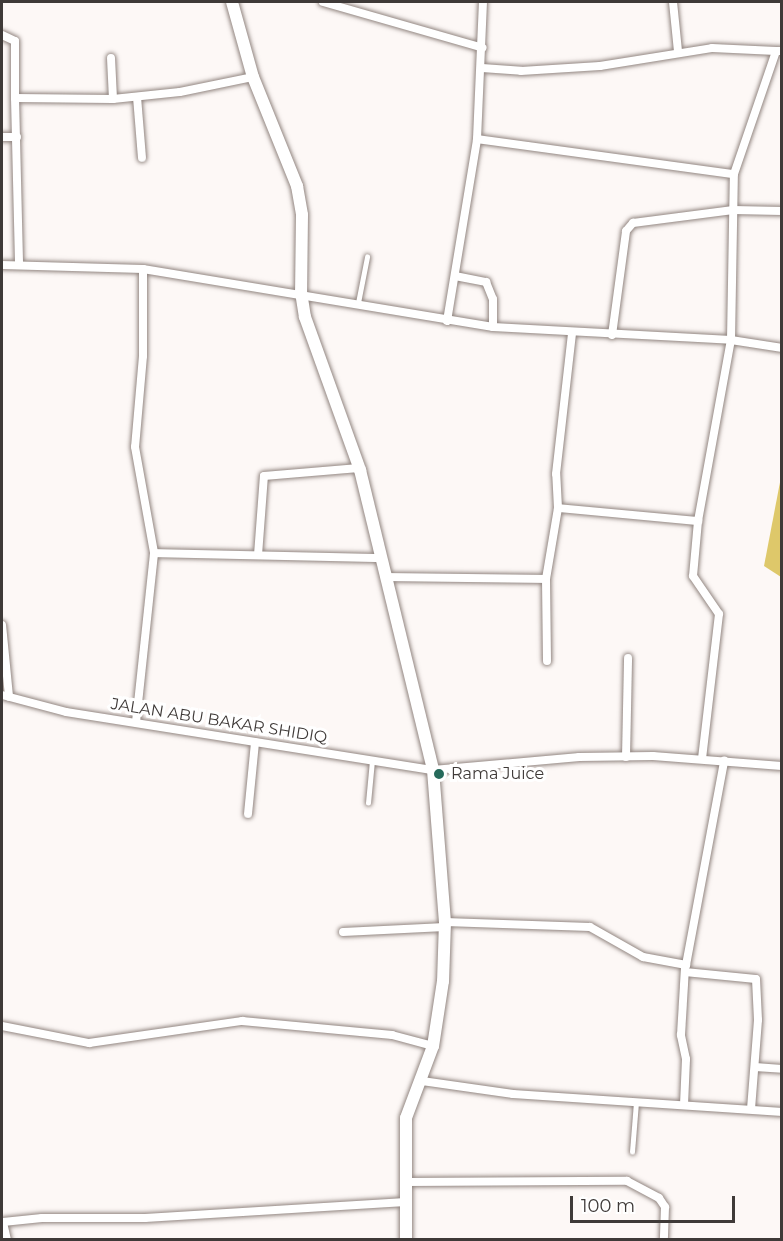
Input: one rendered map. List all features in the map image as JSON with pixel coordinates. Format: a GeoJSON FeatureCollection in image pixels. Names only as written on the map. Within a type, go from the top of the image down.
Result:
{"type":"FeatureCollection","features":[{"type":"Feature","properties":{"kind":"street"},"geometry":{"type":"LineString","coordinates":[[232,2],[253,77],[301,203],[301,292],[322,372],[359,468],[388,577],[433,770],[445,924],[443,981],[433,1046],[422,1081],[406,1118],[406,1239]]}},
{"type":"Feature","properties":{"kind":"street"},"geometry":{"type":"LineString","coordinates":[[323,2],[483,48]]}},
{"type":"Feature","properties":{"kind":"street"},"geometry":{"type":"LineString","coordinates":[[447,321],[477,139],[483,48],[483,2]]}},
{"type":"Feature","properties":{"kind":"street"},"geometry":{"type":"LineString","coordinates":[[673,2],[678,51]]}},
{"type":"Feature","properties":{"kind":"street"},"geometry":{"type":"LineString","coordinates":[[2,35],[15,41],[19,264]]}},
{"type":"Feature","properties":{"kind":"street"},"geometry":{"type":"LineString","coordinates":[[482,68],[521,71],[593,66],[678,51],[779,51],[734,174],[731,340],[698,521],[693,576],[719,614],[702,759]]}},
{"type":"Feature","properties":{"kind":"street"},"geometry":{"type":"LineString","coordinates":[[111,58],[113,99]]}},
{"type":"Feature","properties":{"kind":"street"},"geometry":{"type":"LineString","coordinates":[[15,98],[113,99],[137,97],[253,77]]}},
{"type":"Feature","properties":{"kind":"street"},"geometry":{"type":"LineString","coordinates":[[137,97],[142,158]]}},
{"type":"Feature","properties":{"kind":"street"},"geometry":{"type":"LineString","coordinates":[[2,137],[17,137]]}},
{"type":"Feature","properties":{"kind":"street"},"geometry":{"type":"LineString","coordinates":[[477,139],[734,174]]}},
{"type":"Feature","properties":{"kind":"street"},"geometry":{"type":"LineString","coordinates":[[612,335],[628,227],[648,219],[733,210],[782,211]]}},
{"type":"Feature","properties":{"kind":"street"},"geometry":{"type":"LineString","coordinates":[[2,265],[143,269],[301,292],[447,321],[493,327],[731,340],[782,348]]}},
{"type":"Feature","properties":{"kind":"street"},"geometry":{"type":"LineString","coordinates":[[136,722],[154,553],[135,447],[143,356],[143,269]]}},
{"type":"Feature","properties":{"kind":"street"},"geometry":{"type":"LineString","coordinates":[[455,276],[486,282],[493,299],[493,327]]}},
{"type":"Feature","properties":{"kind":"street"},"geometry":{"type":"LineString","coordinates":[[547,661],[546,579],[558,508],[556,474],[572,333]]}},
{"type":"Feature","properties":{"kind":"street"},"geometry":{"type":"LineString","coordinates":[[258,555],[264,476],[359,468]]}},
{"type":"Feature","properties":{"kind":"street"},"geometry":{"type":"LineString","coordinates":[[558,508],[698,521]]}},
{"type":"Feature","properties":{"kind":"street"},"geometry":{"type":"LineString","coordinates":[[154,553],[382,558]]}},
{"type":"Feature","properties":{"kind":"street"},"geometry":{"type":"LineString","coordinates":[[388,577],[546,579]]}},
{"type":"Feature","properties":{"kind":"street"},"geometry":{"type":"LineString","coordinates":[[2,625],[5,696]]}},
{"type":"Feature","properties":{"kind":"street"},"geometry":{"type":"LineString","coordinates":[[626,757],[628,658]]}},
{"type":"Feature","properties":{"kind":"street","name":"JALAN ABU BAKAR SHIDIQ"},"geometry":{"type":"LineString","coordinates":[[5,696],[66,712],[433,770],[555,758],[626,757],[702,759],[782,766]]}},
{"type":"Feature","properties":{"kind":"street"},"geometry":{"type":"LineString","coordinates":[[248,814],[255,742]]}},
{"type":"Feature","properties":{"kind":"street"},"geometry":{"type":"LineString","coordinates":[[684,1105],[686,1059],[681,1035],[686,968],[724,761]]}},
{"type":"Feature","properties":{"kind":"street"},"geometry":{"type":"LineString","coordinates":[[344,932],[445,924],[590,927],[643,957],[686,968],[756,979],[755,1067],[751,1108]]}},
{"type":"Feature","properties":{"kind":"street"},"geometry":{"type":"LineString","coordinates":[[2,1026],[89,1042],[242,1021],[392,1035],[433,1046]]}},
{"type":"Feature","properties":{"kind":"street"},"geometry":{"type":"LineString","coordinates":[[755,1067],[782,1069]]}},
{"type":"Feature","properties":{"kind":"street"},"geometry":{"type":"LineString","coordinates":[[422,1081],[513,1094],[751,1108],[782,1112]]}},
{"type":"Feature","properties":{"kind":"street"},"geometry":{"type":"LineString","coordinates":[[406,1182],[627,1181],[659,1198],[665,1207],[664,1239]]}},
{"type":"Feature","properties":{"kind":"street"},"geometry":{"type":"LineString","coordinates":[[7,1239],[2,1222],[86,1216],[146,1218],[406,1202]]}},
{"type":"Feature","properties":{"kind":"lane"},"geometry":{"type":"LineString","coordinates":[[358,303],[367,257]]}},
{"type":"Feature","properties":{"kind":"lane"},"geometry":{"type":"LineString","coordinates":[[368,803],[372,761]]}},
{"type":"Feature","properties":{"kind":"lane"},"geometry":{"type":"LineString","coordinates":[[632,1152],[636,1102]]}},
{"type":"Feature","properties":{"kind":"shaded area"},"geometry":{"type":"Polygon","coordinates":[[[781,477],[781,577],[764,566],[781,477]]]}},
{"type":"Feature","properties":{"kind":"place","name":"Rama Juice"},"geometry":{"type":"Point","coordinates":[439,774]}}]}
